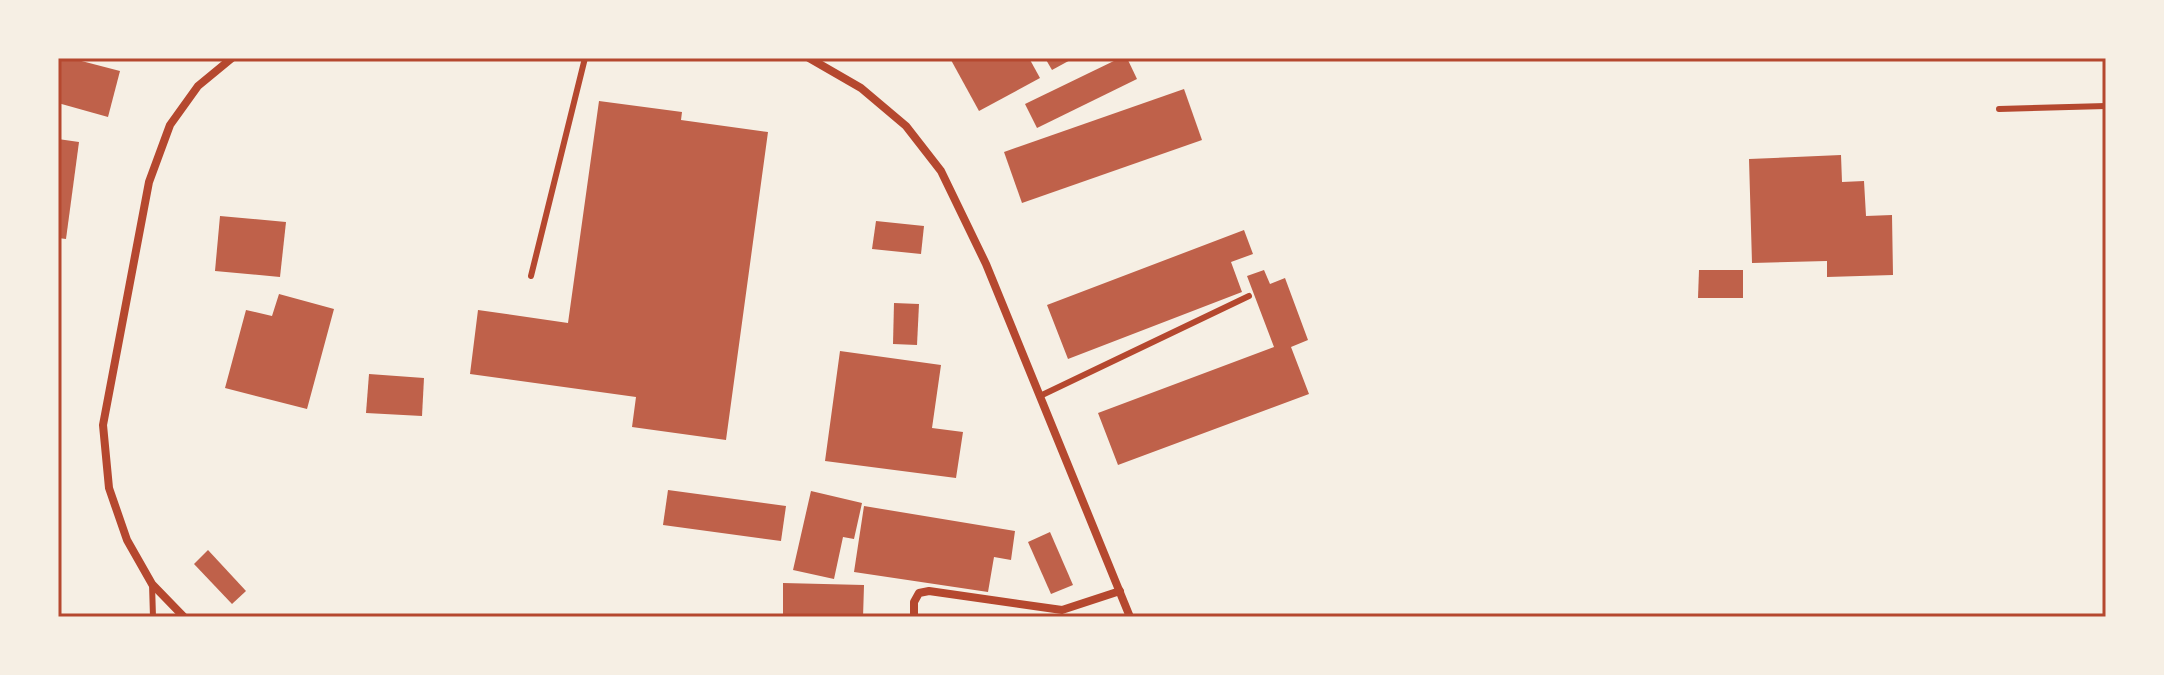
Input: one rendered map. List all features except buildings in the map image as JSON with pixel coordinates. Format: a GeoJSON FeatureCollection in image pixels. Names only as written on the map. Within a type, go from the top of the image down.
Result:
{"type":"FeatureCollection","features":[{"type":"Feature","properties":{"kind":"street"},"geometry":{"type":"LineString","coordinates":[[184,617],[152,584],[127,540],[109,488],[103,425],[149,182],[170,125],[198,86],[232,58]]}},
{"type":"Feature","properties":{"kind":"street"},"geometry":{"type":"LineString","coordinates":[[809,58],[861,88],[895,116],[941,171],[986,264],[1130,617]]}},
{"type":"Feature","properties":{"kind":"street"},"geometry":{"type":"LineString","coordinates":[[914,617],[914,602],[919,593],[929,591],[1059,613],[1120,591]]}},
{"type":"Feature","properties":{"kind":"lane"},"geometry":{"type":"LineString","coordinates":[[531,276],[585,58]]}},
{"type":"Feature","properties":{"kind":"lane"},"geometry":{"type":"LineString","coordinates":[[1999,109],[2106,106]]}},
{"type":"Feature","properties":{"kind":"lane"},"geometry":{"type":"LineString","coordinates":[[1040,396],[1249,296]]}},
{"type":"Feature","properties":{"kind":"lane"},"geometry":{"type":"LineString","coordinates":[[152,584],[153,617]]}}]}
